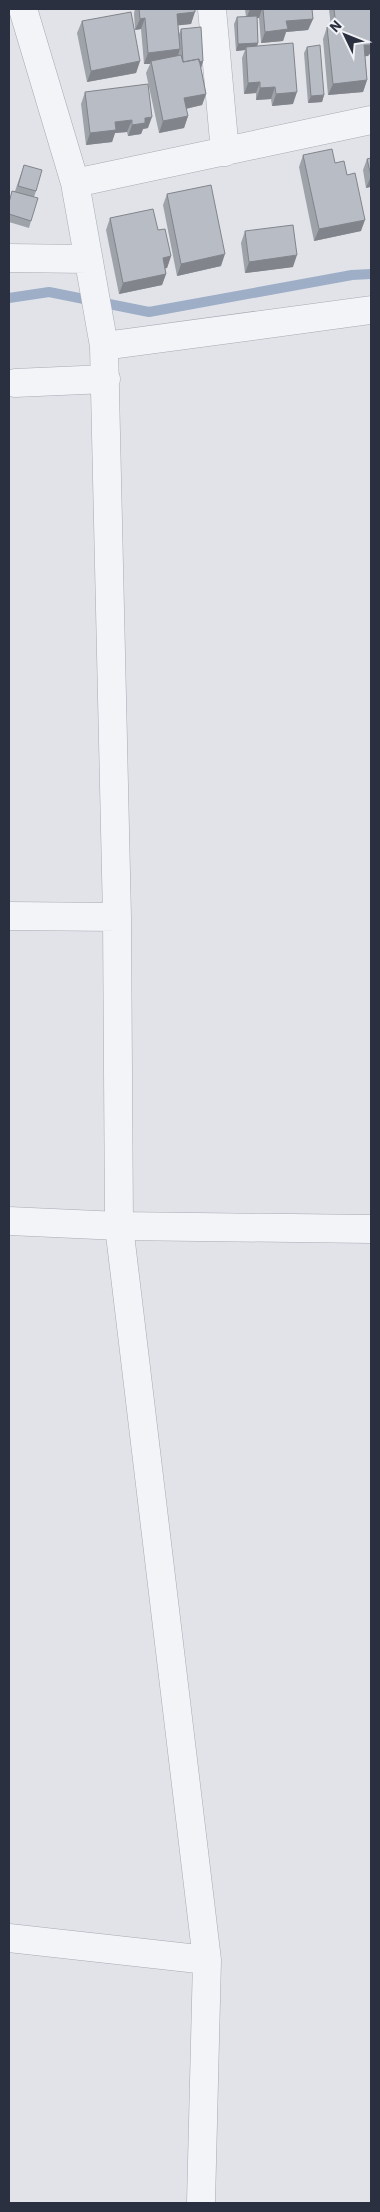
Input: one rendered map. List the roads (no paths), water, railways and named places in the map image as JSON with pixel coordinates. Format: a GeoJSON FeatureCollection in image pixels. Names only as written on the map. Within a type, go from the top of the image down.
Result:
{"type":"FeatureCollection","features":[{"type":"Feature","properties":{"kind":"street"},"geometry":{"type":"LineString","coordinates":[[23,9],[75,183],[104,346],[117,917],[119,1226],[207,1960],[201,2203]]}},
{"type":"Feature","properties":{"kind":"street"},"geometry":{"type":"LineString","coordinates":[[212,9],[226,152]]}},
{"type":"Feature","properties":{"kind":"street"},"geometry":{"type":"LineString","coordinates":[[75,183],[371,120]]}},
{"type":"Feature","properties":{"kind":"street"},"geometry":{"type":"LineString","coordinates":[[9,258],[87,259]]}},
{"type":"Feature","properties":{"kind":"street"},"geometry":{"type":"LineString","coordinates":[[104,346],[371,310]]}},
{"type":"Feature","properties":{"kind":"street"},"geometry":{"type":"LineString","coordinates":[[15,383],[106,379]]}},
{"type":"Feature","properties":{"kind":"street"},"geometry":{"type":"LineString","coordinates":[[9,916],[117,917]]}},
{"type":"Feature","properties":{"kind":"street"},"geometry":{"type":"LineString","coordinates":[[9,1221],[119,1226],[371,1229]]}},
{"type":"Feature","properties":{"kind":"street"},"geometry":{"type":"LineString","coordinates":[[9,1938],[207,1960]]}},
{"type":"Feature","properties":{"kind":"waterway"},"geometry":{"type":"LineString","coordinates":[[9,298],[49,292],[149,312],[352,275],[371,274]]}}]}
